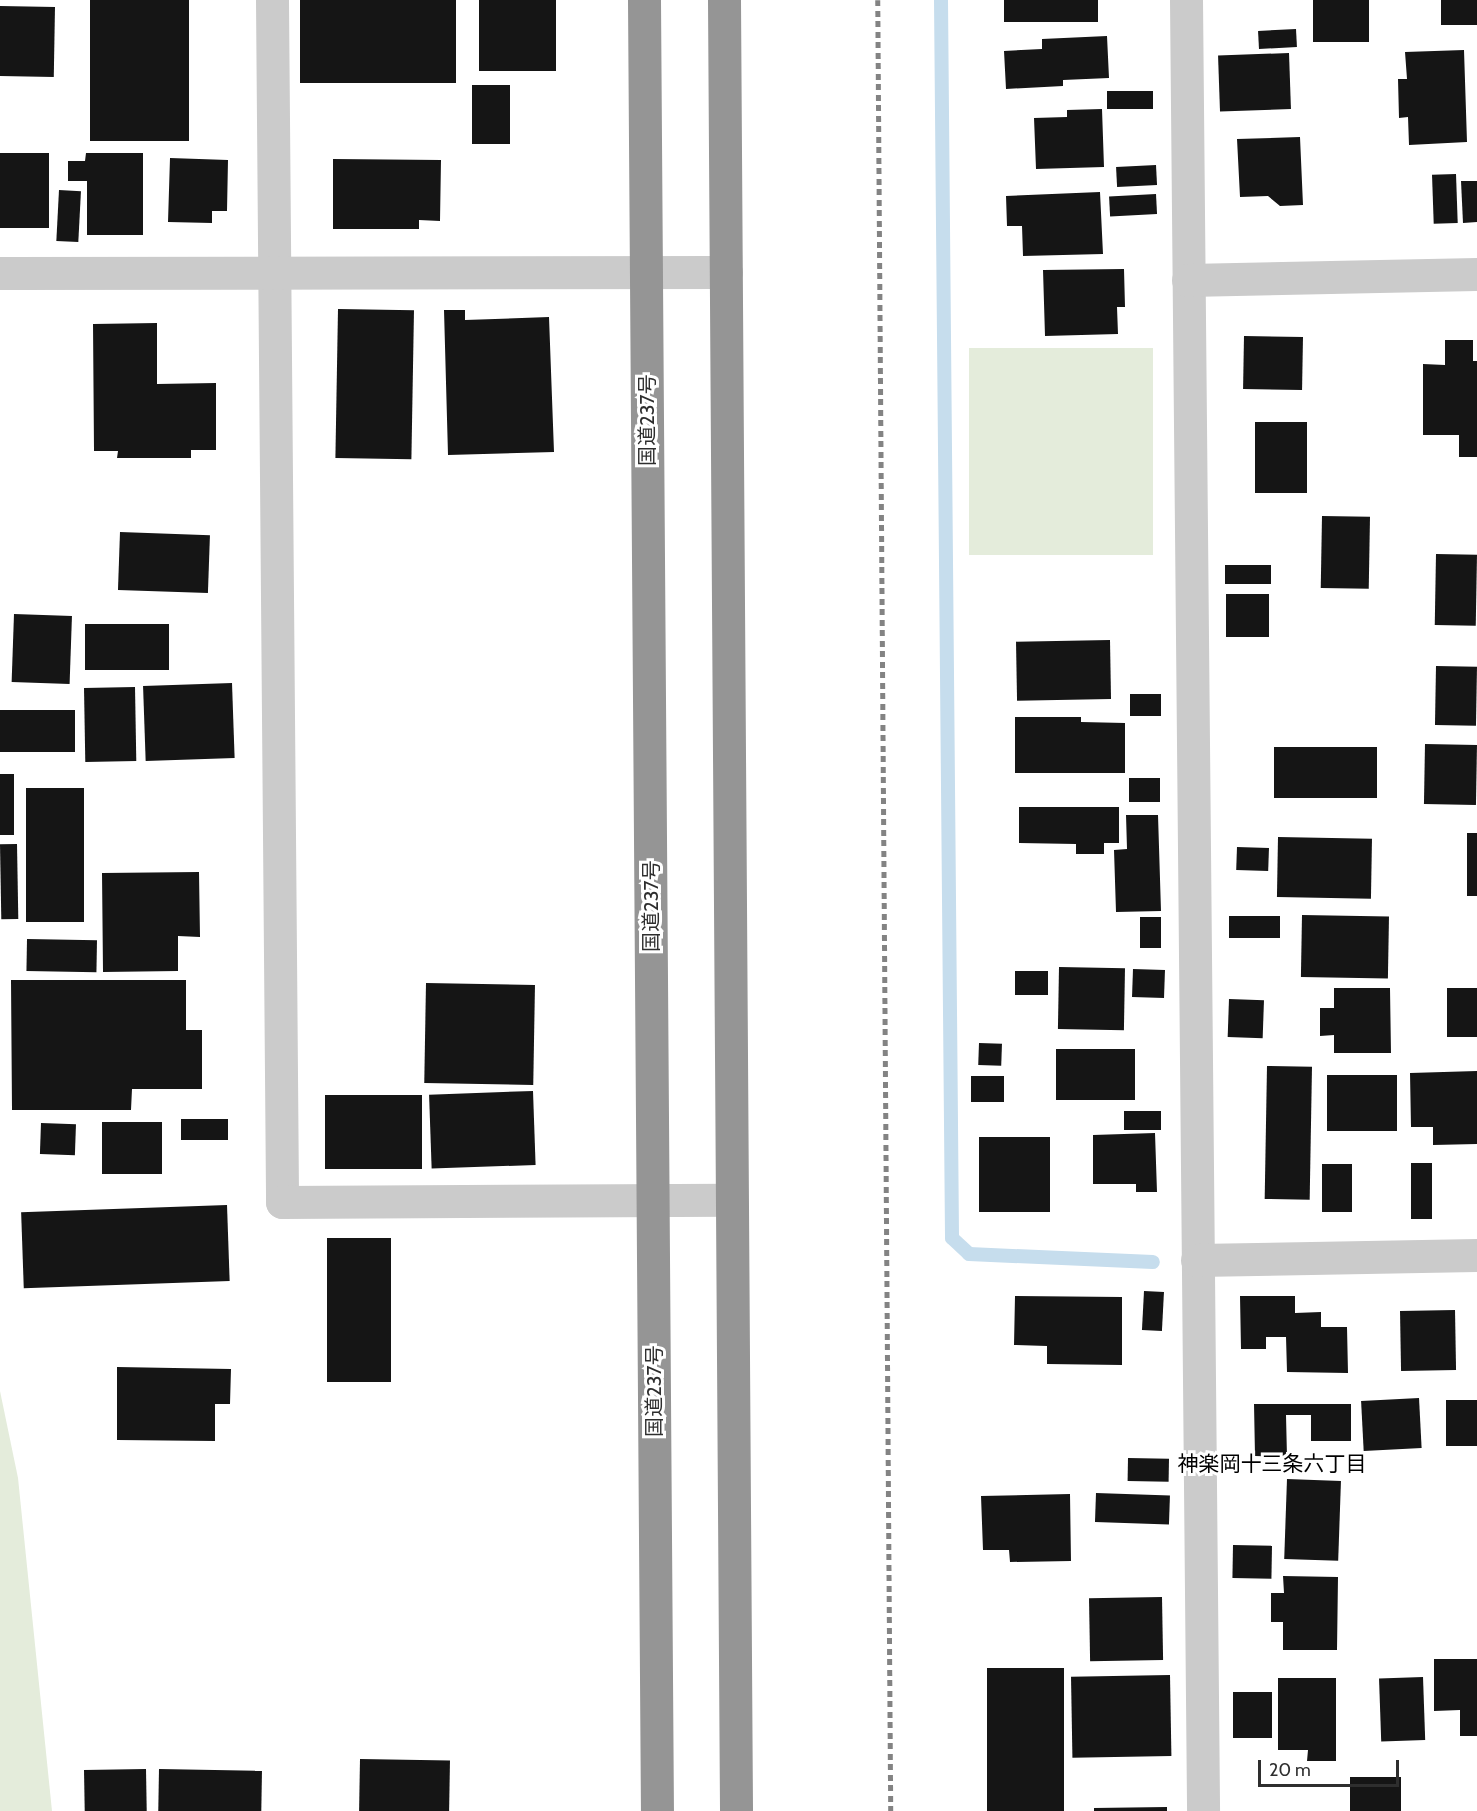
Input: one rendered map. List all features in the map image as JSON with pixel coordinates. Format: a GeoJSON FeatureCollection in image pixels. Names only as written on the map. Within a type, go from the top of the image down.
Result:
{"type":"FeatureCollection","features":[{"type":"Feature","properties":{"kind":"highway","name":"国道237号"},"geometry":{"type":"LineString","coordinates":[[644,0],[657,1811]]}},
{"type":"Feature","properties":{"kind":"highway"},"geometry":{"type":"LineString","coordinates":[[724,0],[736,1811]]}},
{"type":"Feature","properties":{"kind":"street"},"geometry":{"type":"LineString","coordinates":[[272,0],[282,1202],[732,1200]]}},
{"type":"Feature","properties":{"kind":"street"},"geometry":{"type":"LineString","coordinates":[[1186,0],[1203,1811]]}},
{"type":"Feature","properties":{"kind":"street"},"geometry":{"type":"LineString","coordinates":[[0,273],[726,272]]}},
{"type":"Feature","properties":{"kind":"street"},"geometry":{"type":"LineString","coordinates":[[1188,280],[1477,274]]}},
{"type":"Feature","properties":{"kind":"street"},"geometry":{"type":"LineString","coordinates":[[1197,1260],[1477,1255]]}},
{"type":"Feature","properties":{"kind":"green space"},"geometry":{"type":"Polygon","coordinates":[[[969,348],[1153,348],[1153,555],[969,555],[969,348]]]}},
{"type":"Feature","properties":{"kind":"green space"},"geometry":{"type":"Polygon","coordinates":[[[0,1391],[18,1478],[52,1811],[0,1811],[0,1391]]]}},
{"type":"Feature","properties":{"kind":"building"},"geometry":{"type":"Polygon","coordinates":[[[90,0],[189,0],[189,141],[90,141],[90,0]]]}},
{"type":"Feature","properties":{"kind":"building"},"geometry":{"type":"Polygon","coordinates":[[[300,0],[456,0],[456,83],[300,83],[300,0]]]}},
{"type":"Feature","properties":{"kind":"building"},"geometry":{"type":"Polygon","coordinates":[[[479,0],[556,0],[556,71],[479,71],[479,0]]]}},
{"type":"Feature","properties":{"kind":"building"},"geometry":{"type":"Polygon","coordinates":[[[1004,0],[1098,0],[1098,22],[1004,22],[1004,0]]]}},
{"type":"Feature","properties":{"kind":"building"},"geometry":{"type":"Polygon","coordinates":[[[1313,0],[1369,0],[1369,42],[1313,42],[1313,0]]]}},
{"type":"Feature","properties":{"kind":"building"},"geometry":{"type":"Polygon","coordinates":[[[1441,0],[1477,0],[1477,25],[1441,25],[1441,0]]]}},
{"type":"Feature","properties":{"kind":"building"},"geometry":{"type":"Polygon","coordinates":[[[0,6],[55,7],[54,77],[0,76],[0,6]]]}},
{"type":"Feature","properties":{"kind":"building"},"geometry":{"type":"Polygon","coordinates":[[[1296,29],[1297,47],[1259,49],[1258,31],[1296,29]]]}},
{"type":"Feature","properties":{"kind":"building"},"geometry":{"type":"Polygon","coordinates":[[[1107,36],[1109,78],[1063,80],[1063,86],[1006,89],[1004,51],[1042,49],[1042,39],[1107,36]]]}},
{"type":"Feature","properties":{"kind":"building"},"geometry":{"type":"Polygon","coordinates":[[[1464,50],[1467,142],[1409,145],[1408,117],[1399,118],[1398,79],[1407,79],[1405,52],[1464,50]]]}},
{"type":"Feature","properties":{"kind":"building"},"geometry":{"type":"Polygon","coordinates":[[[1289,53],[1291,109],[1220,111],[1218,55],[1289,53]]]}},
{"type":"Feature","properties":{"kind":"building"},"geometry":{"type":"Polygon","coordinates":[[[472,85],[510,85],[510,144],[472,144],[472,85]]]}},
{"type":"Feature","properties":{"kind":"building"},"geometry":{"type":"Polygon","coordinates":[[[1107,91],[1153,91],[1153,109],[1107,109],[1107,91]]]}},
{"type":"Feature","properties":{"kind":"building"},"geometry":{"type":"Polygon","coordinates":[[[1102,109],[1104,167],[1036,169],[1034,118],[1067,117],[1067,110],[1102,109]]]}},
{"type":"Feature","properties":{"kind":"building"},"geometry":{"type":"Polygon","coordinates":[[[1300,137],[1303,205],[1280,206],[1268,196],[1240,197],[1237,139],[1300,137]]]}},
{"type":"Feature","properties":{"kind":"building"},"geometry":{"type":"Polygon","coordinates":[[[0,153],[49,153],[49,228],[0,228],[0,153]]]}},
{"type":"Feature","properties":{"kind":"building"},"geometry":{"type":"Polygon","coordinates":[[[86,153],[143,153],[143,235],[87,235],[87,181],[68,181],[68,161],[85,161],[86,153]]]}},
{"type":"Feature","properties":{"kind":"building"},"geometry":{"type":"Polygon","coordinates":[[[170,158],[228,160],[227,211],[212,211],[212,223],[168,222],[170,158]]]}},
{"type":"Feature","properties":{"kind":"building"},"geometry":{"type":"Polygon","coordinates":[[[333,159],[441,160],[440,221],[419,220],[419,229],[333,229],[333,159]]]}},
{"type":"Feature","properties":{"kind":"building"},"geometry":{"type":"Polygon","coordinates":[[[1156,165],[1157,185],[1117,187],[1116,167],[1156,165]]]}},
{"type":"Feature","properties":{"kind":"building"},"geometry":{"type":"Polygon","coordinates":[[[1456,174],[1458,223],[1434,224],[1432,175],[1456,174]]]}},
{"type":"Feature","properties":{"kind":"building"},"geometry":{"type":"Polygon","coordinates":[[[1461,181],[1477,181],[1477,222],[1463,223],[1461,181]]]}},
{"type":"Feature","properties":{"kind":"building"},"geometry":{"type":"Polygon","coordinates":[[[59,190],[81,191],[78,242],[56,241],[59,190]]]}},
{"type":"Feature","properties":{"kind":"building"},"geometry":{"type":"Polygon","coordinates":[[[1100,192],[1103,254],[1023,256],[1022,226],[1007,226],[1006,196],[1100,192]]]}},
{"type":"Feature","properties":{"kind":"building"},"geometry":{"type":"Polygon","coordinates":[[[1156,194],[1157,214],[1110,216],[1109,196],[1156,194]]]}},
{"type":"Feature","properties":{"kind":"building"},"geometry":{"type":"Polygon","coordinates":[[[1124,269],[1125,307],[1117,307],[1118,334],[1045,336],[1043,270],[1124,269]]]}},
{"type":"Feature","properties":{"kind":"building"},"geometry":{"type":"Polygon","coordinates":[[[338,309],[414,310],[411,459],[335,458],[338,309]]]}},
{"type":"Feature","properties":{"kind":"building"},"geometry":{"type":"Polygon","coordinates":[[[444,310],[465,310],[465,320],[549,317],[554,452],[448,455],[444,310]]]}},
{"type":"Feature","properties":{"kind":"building"},"geometry":{"type":"Polygon","coordinates":[[[157,323],[157,384],[216,383],[216,450],[191,450],[191,458],[117,458],[118,451],[94,451],[93,324],[157,323]]]}},
{"type":"Feature","properties":{"kind":"building"},"geometry":{"type":"Polygon","coordinates":[[[1244,336],[1303,337],[1302,390],[1243,389],[1244,336]]]}},
{"type":"Feature","properties":{"kind":"building"},"geometry":{"type":"Polygon","coordinates":[[[1445,340],[1473,340],[1473,361],[1477,361],[1477,457],[1459,457],[1459,435],[1423,435],[1423,364],[1445,365],[1445,340]]]}},
{"type":"Feature","properties":{"kind":"building"},"geometry":{"type":"Polygon","coordinates":[[[1255,422],[1307,422],[1307,493],[1255,493],[1255,422]]]}},
{"type":"Feature","properties":{"kind":"building"},"geometry":{"type":"Polygon","coordinates":[[[1322,516],[1370,517],[1369,589],[1321,588],[1322,516]]]}},
{"type":"Feature","properties":{"kind":"building"},"geometry":{"type":"Polygon","coordinates":[[[120,532],[210,535],[208,593],[118,590],[120,532]]]}},
{"type":"Feature","properties":{"kind":"building"},"geometry":{"type":"Polygon","coordinates":[[[1436,554],[1477,555],[1476,626],[1435,625],[1436,554]]]}},
{"type":"Feature","properties":{"kind":"building"},"geometry":{"type":"Polygon","coordinates":[[[1225,565],[1271,565],[1271,584],[1225,584],[1225,565]]]}},
{"type":"Feature","properties":{"kind":"building"},"geometry":{"type":"Polygon","coordinates":[[[1226,594],[1269,594],[1269,637],[1226,637],[1226,594]]]}},
{"type":"Feature","properties":{"kind":"building"},"geometry":{"type":"Polygon","coordinates":[[[14,614],[72,616],[70,684],[12,682],[14,614]]]}},
{"type":"Feature","properties":{"kind":"building"},"geometry":{"type":"Polygon","coordinates":[[[85,624],[169,624],[169,670],[85,670],[85,624]]]}},
{"type":"Feature","properties":{"kind":"building"},"geometry":{"type":"Polygon","coordinates":[[[1110,640],[1111,699],[1017,701],[1016,642],[1110,640]]]}},
{"type":"Feature","properties":{"kind":"building"},"geometry":{"type":"Polygon","coordinates":[[[1436,666],[1477,667],[1476,726],[1435,725],[1436,666]]]}},
{"type":"Feature","properties":{"kind":"building"},"geometry":{"type":"Polygon","coordinates":[[[232,683],[235,758],[146,761],[143,686],[232,683]]]}},
{"type":"Feature","properties":{"kind":"building"},"geometry":{"type":"Polygon","coordinates":[[[135,687],[136,761],[85,762],[84,688],[135,687]]]}},
{"type":"Feature","properties":{"kind":"building"},"geometry":{"type":"Polygon","coordinates":[[[1130,694],[1161,694],[1161,716],[1130,716],[1130,694]]]}},
{"type":"Feature","properties":{"kind":"building"},"geometry":{"type":"Polygon","coordinates":[[[0,710],[75,710],[75,752],[0,752],[0,710]]]}},
{"type":"Feature","properties":{"kind":"building"},"geometry":{"type":"Polygon","coordinates":[[[1015,717],[1081,717],[1081,722],[1125,723],[1125,773],[1015,773],[1015,717]]]}},
{"type":"Feature","properties":{"kind":"building"},"geometry":{"type":"Polygon","coordinates":[[[1425,744],[1477,745],[1476,805],[1424,804],[1425,744]]]}},
{"type":"Feature","properties":{"kind":"building"},"geometry":{"type":"Polygon","coordinates":[[[1274,747],[1377,747],[1377,798],[1274,798],[1274,747]]]}},
{"type":"Feature","properties":{"kind":"building"},"geometry":{"type":"Polygon","coordinates":[[[0,774],[14,774],[14,835],[0,835],[0,774]]]}},
{"type":"Feature","properties":{"kind":"building"},"geometry":{"type":"Polygon","coordinates":[[[1129,778],[1160,778],[1160,802],[1129,802],[1129,778]]]}},
{"type":"Feature","properties":{"kind":"building"},"geometry":{"type":"Polygon","coordinates":[[[26,788],[84,788],[84,922],[26,922],[26,788]]]}},
{"type":"Feature","properties":{"kind":"building"},"geometry":{"type":"Polygon","coordinates":[[[1019,807],[1119,807],[1119,843],[1104,843],[1104,854],[1076,854],[1076,844],[1019,843],[1019,807]]]}},
{"type":"Feature","properties":{"kind":"building"},"geometry":{"type":"Polygon","coordinates":[[[1126,815],[1158,815],[1161,911],[1116,912],[1114,850],[1127,849],[1126,815]]]}},
{"type":"Feature","properties":{"kind":"building"},"geometry":{"type":"Polygon","coordinates":[[[1467,833],[1477,833],[1477,896],[1467,896],[1467,833]]]}},
{"type":"Feature","properties":{"kind":"building"},"geometry":{"type":"Polygon","coordinates":[[[1278,837],[1372,839],[1371,899],[1277,897],[1278,837]]]}},
{"type":"Feature","properties":{"kind":"building"},"geometry":{"type":"Polygon","coordinates":[[[0,844],[17,844],[18,919],[1,919],[0,844]]]}},
{"type":"Feature","properties":{"kind":"building"},"geometry":{"type":"Polygon","coordinates":[[[1237,847],[1269,848],[1268,871],[1236,870],[1237,847]]]}},
{"type":"Feature","properties":{"kind":"building"},"geometry":{"type":"Polygon","coordinates":[[[199,872],[200,937],[178,936],[178,971],[103,972],[102,873],[199,872]]]}},
{"type":"Feature","properties":{"kind":"building"},"geometry":{"type":"Polygon","coordinates":[[[1302,915],[1389,917],[1388,979],[1301,977],[1302,915]]]}},
{"type":"Feature","properties":{"kind":"building"},"geometry":{"type":"Polygon","coordinates":[[[1229,916],[1280,916],[1280,938],[1229,938],[1229,916]]]}},
{"type":"Feature","properties":{"kind":"building"},"geometry":{"type":"Polygon","coordinates":[[[1140,917],[1161,917],[1161,948],[1140,948],[1140,917]]]}},
{"type":"Feature","properties":{"kind":"building"},"geometry":{"type":"Polygon","coordinates":[[[27,939],[97,940],[96,972],[26,971],[27,939]]]}},
{"type":"Feature","properties":{"kind":"building"},"geometry":{"type":"Polygon","coordinates":[[[1059,967],[1125,968],[1124,1030],[1058,1029],[1059,967]]]}},
{"type":"Feature","properties":{"kind":"building"},"geometry":{"type":"Polygon","coordinates":[[[1133,969],[1165,970],[1164,998],[1132,997],[1133,969]]]}},
{"type":"Feature","properties":{"kind":"building"},"geometry":{"type":"Polygon","coordinates":[[[1015,971],[1048,971],[1048,995],[1015,995],[1015,971]]]}},
{"type":"Feature","properties":{"kind":"building"},"geometry":{"type":"Polygon","coordinates":[[[11,980],[186,980],[186,1030],[202,1030],[202,1089],[132,1089],[131,1110],[12,1110],[11,980]]]}},
{"type":"Feature","properties":{"kind":"building"},"geometry":{"type":"Polygon","coordinates":[[[426,983],[535,985],[533,1085],[424,1083],[426,983]]]}},
{"type":"Feature","properties":{"kind":"building"},"geometry":{"type":"Polygon","coordinates":[[[1334,988],[1390,988],[1391,1053],[1334,1053],[1334,1035],[1320,1036],[1320,1008],[1334,1008],[1334,988]]]}},
{"type":"Feature","properties":{"kind":"building"},"geometry":{"type":"Polygon","coordinates":[[[1447,988],[1477,988],[1477,1037],[1447,1037],[1447,988]]]}},
{"type":"Feature","properties":{"kind":"building"},"geometry":{"type":"Polygon","coordinates":[[[1229,999],[1264,1000],[1263,1038],[1228,1037],[1229,999]]]}},
{"type":"Feature","properties":{"kind":"building"},"geometry":{"type":"Polygon","coordinates":[[[979,1043],[1002,1044],[1001,1066],[978,1065],[979,1043]]]}},
{"type":"Feature","properties":{"kind":"building"},"geometry":{"type":"Polygon","coordinates":[[[1056,1049],[1135,1049],[1135,1100],[1056,1100],[1056,1049]]]}},
{"type":"Feature","properties":{"kind":"building"},"geometry":{"type":"Polygon","coordinates":[[[1267,1066],[1312,1067],[1310,1200],[1265,1199],[1267,1066]]]}},
{"type":"Feature","properties":{"kind":"building"},"geometry":{"type":"Polygon","coordinates":[[[1477,1071],[1477,1144],[1433,1145],[1433,1127],[1411,1127],[1410,1073],[1477,1071]]]}},
{"type":"Feature","properties":{"kind":"building"},"geometry":{"type":"Polygon","coordinates":[[[1327,1075],[1397,1075],[1397,1131],[1327,1131],[1327,1075]]]}},
{"type":"Feature","properties":{"kind":"building"},"geometry":{"type":"Polygon","coordinates":[[[971,1076],[1004,1076],[1004,1102],[971,1102],[971,1076]]]}},
{"type":"Feature","properties":{"kind":"building"},"geometry":{"type":"Polygon","coordinates":[[[533,1091],[536,1165],[432,1169],[429,1095],[533,1091]]]}},
{"type":"Feature","properties":{"kind":"building"},"geometry":{"type":"Polygon","coordinates":[[[325,1095],[422,1095],[422,1169],[325,1169],[325,1095]]]}},
{"type":"Feature","properties":{"kind":"building"},"geometry":{"type":"Polygon","coordinates":[[[1124,1111],[1161,1111],[1161,1130],[1124,1130],[1124,1111]]]}},
{"type":"Feature","properties":{"kind":"building"},"geometry":{"type":"Polygon","coordinates":[[[181,1119],[228,1119],[228,1140],[181,1140],[181,1119]]]}},
{"type":"Feature","properties":{"kind":"building"},"geometry":{"type":"Polygon","coordinates":[[[102,1122],[162,1122],[162,1174],[102,1174],[102,1122]]]}},
{"type":"Feature","properties":{"kind":"building"},"geometry":{"type":"Polygon","coordinates":[[[41,1123],[76,1124],[75,1155],[40,1154],[41,1123]]]}},
{"type":"Feature","properties":{"kind":"building"},"geometry":{"type":"Polygon","coordinates":[[[1155,1133],[1157,1192],[1136,1192],[1136,1184],[1093,1184],[1093,1135],[1155,1133]]]}},
{"type":"Feature","properties":{"kind":"building"},"geometry":{"type":"Polygon","coordinates":[[[979,1137],[1050,1137],[1050,1212],[979,1212],[979,1137]]]}},
{"type":"Feature","properties":{"kind":"building"},"geometry":{"type":"Polygon","coordinates":[[[1411,1163],[1432,1163],[1432,1219],[1411,1219],[1411,1163]]]}},
{"type":"Feature","properties":{"kind":"building"},"geometry":{"type":"Polygon","coordinates":[[[1322,1164],[1352,1164],[1352,1212],[1322,1212],[1322,1164]]]}},
{"type":"Feature","properties":{"kind":"building"},"geometry":{"type":"Polygon","coordinates":[[[227,1205],[230,1281],[24,1288],[21,1212],[227,1205]]]}},
{"type":"Feature","properties":{"kind":"building"},"geometry":{"type":"Polygon","coordinates":[[[327,1238],[391,1238],[391,1382],[327,1382],[327,1238]]]}},
{"type":"Feature","properties":{"kind":"building"},"geometry":{"type":"Polygon","coordinates":[[[1144,1291],[1164,1292],[1162,1331],[1142,1330],[1144,1291]]]}},
{"type":"Feature","properties":{"kind":"building"},"geometry":{"type":"Polygon","coordinates":[[[1015,1296],[1122,1297],[1122,1365],[1047,1364],[1047,1346],[1014,1345],[1015,1296]]]}},
{"type":"Feature","properties":{"kind":"building"},"geometry":{"type":"Polygon","coordinates":[[[1240,1296],[1295,1296],[1295,1313],[1321,1312],[1321,1327],[1347,1327],[1348,1373],[1287,1372],[1286,1337],[1266,1337],[1266,1349],[1241,1349],[1240,1296]]]}},
{"type":"Feature","properties":{"kind":"building"},"geometry":{"type":"Polygon","coordinates":[[[1455,1310],[1456,1370],[1401,1371],[1400,1311],[1455,1310]]]}},
{"type":"Feature","properties":{"kind":"building"},"geometry":{"type":"Polygon","coordinates":[[[117,1367],[231,1369],[230,1404],[215,1404],[215,1441],[117,1440],[117,1367]]]}},
{"type":"Feature","properties":{"kind":"building"},"geometry":{"type":"Polygon","coordinates":[[[1419,1398],[1422,1448],[1364,1451],[1361,1401],[1419,1398]]]}},
{"type":"Feature","properties":{"kind":"building"},"geometry":{"type":"Polygon","coordinates":[[[1446,1400],[1477,1400],[1477,1446],[1446,1446],[1446,1400]]]}},
{"type":"Feature","properties":{"kind":"building"},"geometry":{"type":"Polygon","coordinates":[[[1254,1404],[1351,1404],[1351,1441],[1311,1441],[1311,1415],[1286,1415],[1287,1457],[1255,1456],[1254,1404]]]}},
{"type":"Feature","properties":{"kind":"building"},"geometry":{"type":"Polygon","coordinates":[[[1128,1458],[1169,1459],[1169,1482],[1128,1481],[1128,1458]]]}},
{"type":"Feature","properties":{"kind":"building"},"geometry":{"type":"Polygon","coordinates":[[[1287,1479],[1341,1481],[1338,1561],[1284,1559],[1287,1479]]]}},
{"type":"Feature","properties":{"kind":"building"},"geometry":{"type":"Polygon","coordinates":[[[1096,1493],[1170,1496],[1169,1525],[1095,1522],[1096,1493]]]}},
{"type":"Feature","properties":{"kind":"building"},"geometry":{"type":"Polygon","coordinates":[[[1070,1494],[1071,1561],[1010,1562],[1009,1550],[983,1550],[981,1496],[1070,1494]]]}},
{"type":"Feature","properties":{"kind":"building"},"geometry":{"type":"Polygon","coordinates":[[[1233,1545],[1272,1546],[1271,1579],[1232,1578],[1233,1545]]]}},
{"type":"Feature","properties":{"kind":"building"},"geometry":{"type":"Polygon","coordinates":[[[1283,1576],[1338,1577],[1337,1650],[1283,1650],[1283,1622],[1271,1622],[1271,1593],[1284,1593],[1283,1576]]]}},
{"type":"Feature","properties":{"kind":"building"},"geometry":{"type":"Polygon","coordinates":[[[1162,1597],[1163,1660],[1090,1661],[1089,1598],[1162,1597]]]}},
{"type":"Feature","properties":{"kind":"building"},"geometry":{"type":"Polygon","coordinates":[[[1434,1659],[1477,1659],[1477,1736],[1460,1736],[1460,1710],[1434,1711],[1434,1659]]]}},
{"type":"Feature","properties":{"kind":"building"},"geometry":{"type":"Polygon","coordinates":[[[987,1668],[1064,1668],[1064,1811],[987,1811],[987,1668]]]}},
{"type":"Feature","properties":{"kind":"building"},"geometry":{"type":"Polygon","coordinates":[[[1170,1675],[1171,1756],[1072,1758],[1071,1677],[1170,1675]]]}},
{"type":"Feature","properties":{"kind":"building"},"geometry":{"type":"Polygon","coordinates":[[[1423,1677],[1425,1740],[1381,1741],[1379,1679],[1423,1677]]]}},
{"type":"Feature","properties":{"kind":"building"},"geometry":{"type":"Polygon","coordinates":[[[1278,1678],[1336,1678],[1336,1761],[1307,1761],[1308,1750],[1278,1750],[1278,1678]]]}},
{"type":"Feature","properties":{"kind":"building"},"geometry":{"type":"Polygon","coordinates":[[[1233,1692],[1272,1692],[1272,1738],[1233,1738],[1233,1692]]]}},
{"type":"Feature","properties":{"kind":"building"},"geometry":{"type":"Polygon","coordinates":[[[360,1759],[450,1761],[449,1811],[359,1811],[360,1759]]]}},
{"type":"Feature","properties":{"kind":"building"},"geometry":{"type":"Polygon","coordinates":[[[146,1769],[147,1811],[85,1811],[84,1770],[146,1769]]]}},
{"type":"Feature","properties":{"kind":"building"},"geometry":{"type":"Polygon","coordinates":[[[159,1769],[262,1771],[261,1811],[158,1811],[159,1769]]]}},
{"type":"Feature","properties":{"kind":"building"},"geometry":{"type":"Polygon","coordinates":[[[1350,1777],[1401,1777],[1401,1811],[1350,1811],[1350,1777]]]}},
{"type":"Feature","properties":{"kind":"building"},"geometry":{"type":"Polygon","coordinates":[[[1167,1807],[1167,1811],[1094,1811],[1094,1808],[1167,1807]]]}},
{"type":"Feature","properties":{"kind":"waterway"},"geometry":{"type":"LineString","coordinates":[[941,0],[952,1238],[969,1254],[1153,1262]]}},
{"type":"Feature","properties":{"kind":"railway"},"geometry":{"type":"LineString","coordinates":[[878,0],[891,1811]]}},
{"type":"Feature","properties":{"kind":"district","name":"神楽岡十三条六丁目"},"geometry":{"type":"Point","coordinates":[1272,1464]}}]}
